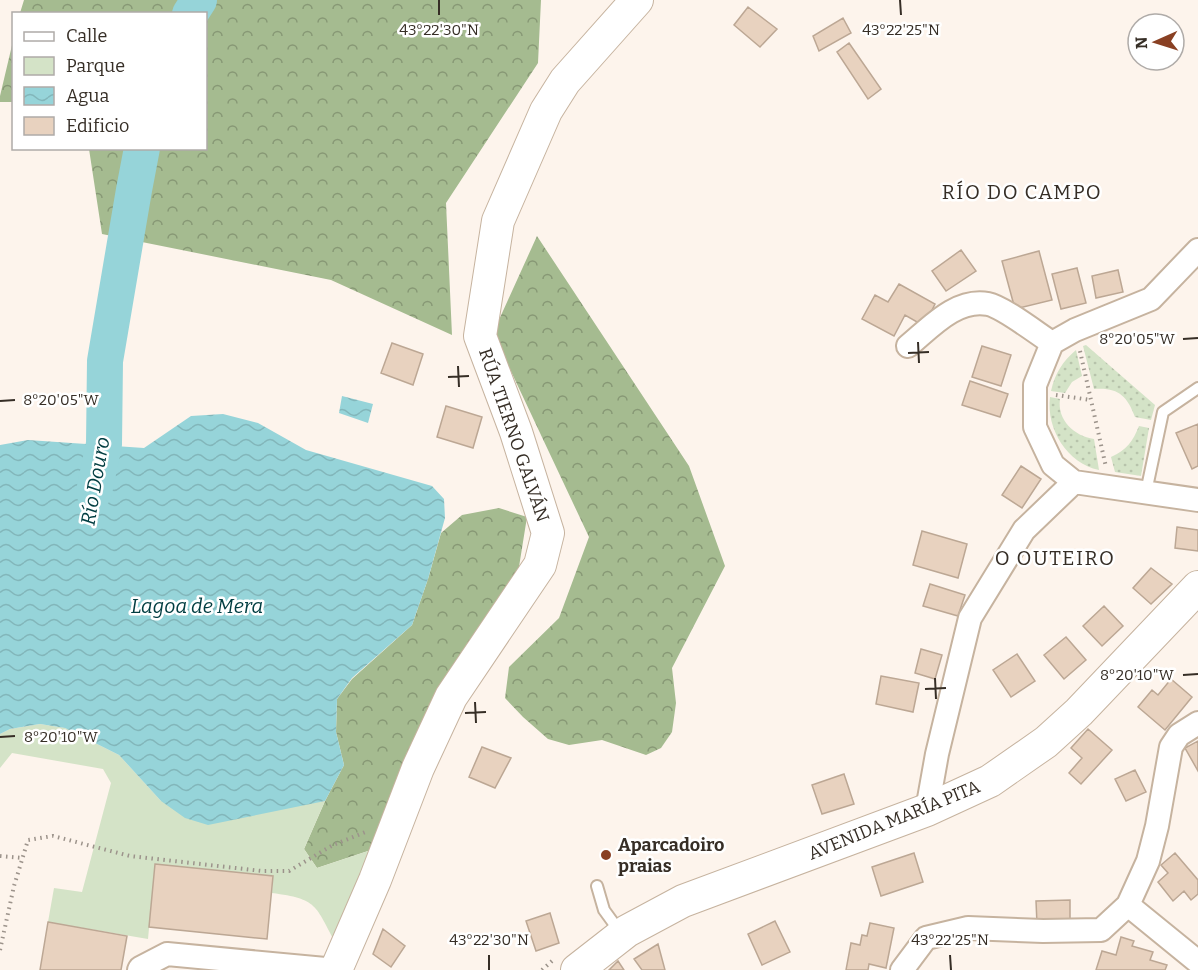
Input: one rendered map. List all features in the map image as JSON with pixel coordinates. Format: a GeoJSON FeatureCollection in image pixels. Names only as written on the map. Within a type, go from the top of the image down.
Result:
{"type":"FeatureCollection","features":[{"type":"Feature","properties":{"kind":"street","name":"RÚA TIERNO GALVÁN"},"geometry":{"type":"LineString","coordinates":[[336,970],[375,880],[418,768],[450,697],[540,566],[549,533],[516,432],[480,336],[498,221],[546,111],[565,81],[637,0]]}},
{"type":"Feature","properties":{"kind":"street"},"geometry":{"type":"LineString","coordinates":[[1198,250],[1151,299],[1075,330],[1052,343],[1035,385],[1035,427],[1053,465],[1074,482],[1198,500]]}},
{"type":"Feature","properties":{"kind":"street"},"geometry":{"type":"LineString","coordinates":[[908,346],[945,315],[970,304],[990,304],[1052,343]]}},
{"type":"Feature","properties":{"kind":"street"},"geometry":{"type":"LineString","coordinates":[[927,810],[942,732],[970,618],[1024,530],[1074,482]]}},
{"type":"Feature","properties":{"kind":"street","name":"AVENIDA MARÍA PITA"},"geometry":{"type":"LineString","coordinates":[[567,963],[683,901],[927,810],[990,781],[1046,742],[1079,712],[1198,587]]}},
{"type":"Feature","properties":{"kind":"street"},"geometry":{"type":"LineString","coordinates":[[902,970],[926,938],[968,928],[1043,931],[1101,930],[1128,905],[1148,861],[1157,826],[1171,747],[1179,735],[1198,723]]}},
{"type":"Feature","properties":{"kind":"street"},"geometry":{"type":"LineString","coordinates":[[1128,905],[1198,962]]}},
{"type":"Feature","properties":{"kind":"street"},"geometry":{"type":"LineString","coordinates":[[140,970],[167,954],[336,970]]}},
{"type":"Feature","properties":{"kind":"lane"},"geometry":{"type":"LineString","coordinates":[[1146,492],[1163,412],[1198,388]]}},
{"type":"Feature","properties":{"kind":"lane"},"geometry":{"type":"LineString","coordinates":[[597,886],[604,910],[622,935]]}},
{"type":"Feature","properties":{"kind":"path"},"geometry":{"type":"LineString","coordinates":[[1075,330],[1107,474]]}},
{"type":"Feature","properties":{"kind":"path"},"geometry":{"type":"LineString","coordinates":[[1050,394],[1091,400]]}},
{"type":"Feature","properties":{"kind":"path"},"geometry":{"type":"LineString","coordinates":[[0,950],[14,886],[28,840],[53,836],[130,856],[262,871],[289,870],[333,845],[373,829]]}},
{"type":"Feature","properties":{"kind":"path"},"geometry":{"type":"LineString","coordinates":[[0,856],[22,858]]}},
{"type":"Feature","properties":{"kind":"path"},"geometry":{"type":"LineString","coordinates":[[542,970],[567,963]]}},
{"type":"Feature","properties":{"kind":"green space"},"geometry":{"type":"Polygon","coordinates":[[[24,0],[541,0],[538,63],[446,203],[452,335],[331,280],[102,234],[89,150],[207,150],[207,12],[20,12],[24,0]]]}},
{"type":"Feature","properties":{"kind":"green space"},"geometry":{"type":"Polygon","coordinates":[[[12,45],[12,102],[0,102],[12,45]]]}},
{"type":"Feature","properties":{"kind":"green space"},"geometry":{"type":"Polygon","coordinates":[[[537,236],[689,466],[725,566],[672,668],[676,703],[672,732],[661,748],[646,755],[602,740],[569,745],[548,739],[505,698],[509,667],[559,618],[589,537],[493,333],[537,236]]]}},
{"type":"Feature","properties":{"kind":"green space"},"geometry":{"type":"Polygon","coordinates":[[[1086,345],[1155,405],[1151,420],[1135,417],[1125,398],[1115,391],[1094,389],[1083,346],[1086,345]]]}},
{"type":"Feature","properties":{"kind":"green space"},"geometry":{"type":"Polygon","coordinates":[[[1076,350],[1082,376],[1072,382],[1065,393],[1051,391],[1060,368],[1076,350]]]}},
{"type":"Feature","properties":{"kind":"green space"},"geometry":{"type":"Polygon","coordinates":[[[1050,397],[1060,399],[1061,414],[1068,426],[1094,439],[1099,470],[1077,460],[1061,443],[1051,421],[1050,397]]]}},
{"type":"Feature","properties":{"kind":"green space"},"geometry":{"type":"Polygon","coordinates":[[[1139,426],[1149,428],[1141,476],[1115,472],[1111,457],[1129,445],[1139,426]]]}},
{"type":"Feature","properties":{"kind":"green space"},"geometry":{"type":"Polygon","coordinates":[[[499,508],[527,517],[514,598],[371,850],[317,868],[304,849],[344,765],[336,732],[337,699],[352,679],[412,625],[441,533],[462,515],[499,508]]]}},
{"type":"Feature","properties":{"kind":"green space"},"geometry":{"type":"Polygon","coordinates":[[[40,724],[65,728],[119,755],[161,801],[303,804],[325,801],[304,849],[317,868],[371,850],[336,944],[319,912],[307,901],[272,893],[273,876],[155,865],[148,939],[48,922],[54,888],[82,892],[111,783],[103,769],[12,753],[0,768],[0,734],[10,729],[40,724]]]}},
{"type":"Feature","properties":{"kind":"water"},"geometry":{"type":"Polygon","coordinates":[[[342,396],[373,404],[368,423],[339,413],[342,396]]]}},
{"type":"Feature","properties":{"kind":"water","name":"Lagoa de Mera"},"geometry":{"type":"Polygon","coordinates":[[[223,414],[258,423],[306,450],[432,486],[444,499],[445,518],[412,625],[352,678],[337,699],[336,732],[344,765],[325,801],[208,825],[185,818],[161,801],[119,755],[65,728],[40,724],[10,729],[0,734],[0,445],[28,440],[144,448],[191,416],[223,414]]]}},
{"type":"Feature","properties":{"kind":"building"},"geometry":{"type":"Polygon","coordinates":[[[748,7],[777,29],[760,47],[734,25],[748,7]]]}},
{"type":"Feature","properties":{"kind":"building"},"geometry":{"type":"Polygon","coordinates":[[[843,18],[851,33],[819,51],[813,36],[843,18]]]}},
{"type":"Feature","properties":{"kind":"building"},"geometry":{"type":"Polygon","coordinates":[[[849,43],[881,89],[868,99],[837,52],[849,43]]]}},
{"type":"Feature","properties":{"kind":"building"},"geometry":{"type":"Polygon","coordinates":[[[961,250],[976,271],[946,291],[932,271],[961,250]]]}},
{"type":"Feature","properties":{"kind":"building"},"geometry":{"type":"Polygon","coordinates":[[[1039,251],[1052,300],[1015,309],[1002,261],[1039,251]]]}},
{"type":"Feature","properties":{"kind":"building"},"geometry":{"type":"Polygon","coordinates":[[[1077,268],[1086,303],[1061,309],[1052,274],[1077,268]]]}},
{"type":"Feature","properties":{"kind":"building"},"geometry":{"type":"Polygon","coordinates":[[[1118,270],[1123,292],[1096,298],[1092,276],[1118,270]]]}},
{"type":"Feature","properties":{"kind":"building"},"geometry":{"type":"Polygon","coordinates":[[[899,284],[935,304],[924,326],[905,315],[894,336],[862,319],[875,295],[888,302],[899,284]]]}},
{"type":"Feature","properties":{"kind":"building"},"geometry":{"type":"Polygon","coordinates":[[[392,343],[423,354],[413,385],[381,373],[392,343]]]}},
{"type":"Feature","properties":{"kind":"building"},"geometry":{"type":"Polygon","coordinates":[[[982,346],[1011,355],[1001,386],[972,377],[982,346]]]}},
{"type":"Feature","properties":{"kind":"building"},"geometry":{"type":"Polygon","coordinates":[[[970,381],[1008,394],[1000,417],[962,405],[970,381]]]}},
{"type":"Feature","properties":{"kind":"building"},"geometry":{"type":"Polygon","coordinates":[[[446,406],[482,417],[473,448],[437,437],[446,406]]]}},
{"type":"Feature","properties":{"kind":"building"},"geometry":{"type":"Polygon","coordinates":[[[1198,424],[1198,466],[1192,469],[1176,433],[1198,424]]]}},
{"type":"Feature","properties":{"kind":"building"},"geometry":{"type":"Polygon","coordinates":[[[1021,466],[1041,479],[1022,508],[1002,495],[1021,466]]]}},
{"type":"Feature","properties":{"kind":"building"},"geometry":{"type":"Polygon","coordinates":[[[1177,527],[1198,530],[1198,551],[1175,548],[1177,527]]]}},
{"type":"Feature","properties":{"kind":"building"},"geometry":{"type":"Polygon","coordinates":[[[922,531],[967,544],[958,578],[913,565],[922,531]]]}},
{"type":"Feature","properties":{"kind":"building"},"geometry":{"type":"Polygon","coordinates":[[[1151,568],[1172,584],[1151,604],[1133,588],[1151,568]]]}},
{"type":"Feature","properties":{"kind":"building"},"geometry":{"type":"Polygon","coordinates":[[[930,584],[965,595],[958,616],[923,606],[930,584]]]}},
{"type":"Feature","properties":{"kind":"building"},"geometry":{"type":"Polygon","coordinates":[[[1104,606],[1123,626],[1102,646],[1083,626],[1104,606]]]}},
{"type":"Feature","properties":{"kind":"building"},"geometry":{"type":"Polygon","coordinates":[[[1066,637],[1086,660],[1064,679],[1044,655],[1066,637]]]}},
{"type":"Feature","properties":{"kind":"building"},"geometry":{"type":"Polygon","coordinates":[[[921,649],[942,655],[935,679],[915,673],[921,649]]]}},
{"type":"Feature","properties":{"kind":"building"},"geometry":{"type":"Polygon","coordinates":[[[1017,654],[1035,681],[1011,697],[993,670],[1017,654]]]}},
{"type":"Feature","properties":{"kind":"building"},"geometry":{"type":"Polygon","coordinates":[[[881,676],[919,683],[913,712],[876,704],[881,676]]]}},
{"type":"Feature","properties":{"kind":"building"},"geometry":{"type":"Polygon","coordinates":[[[1171,679],[1192,697],[1165,730],[1138,707],[1152,690],[1158,695],[1171,679]]]}},
{"type":"Feature","properties":{"kind":"building"},"geometry":{"type":"Polygon","coordinates":[[[1088,729],[1112,750],[1081,784],[1069,773],[1082,758],[1071,748],[1088,729]]]}},
{"type":"Feature","properties":{"kind":"building"},"geometry":{"type":"Polygon","coordinates":[[[1198,741],[1198,771],[1185,748],[1198,741]]]}},
{"type":"Feature","properties":{"kind":"building"},"geometry":{"type":"Polygon","coordinates":[[[482,747],[511,758],[495,788],[469,777],[482,747]]]}},
{"type":"Feature","properties":{"kind":"building"},"geometry":{"type":"Polygon","coordinates":[[[1135,770],[1146,792],[1126,801],[1115,779],[1135,770]]]}},
{"type":"Feature","properties":{"kind":"building"},"geometry":{"type":"Polygon","coordinates":[[[844,774],[854,804],[822,814],[812,785],[844,774]]]}},
{"type":"Feature","properties":{"kind":"building"},"geometry":{"type":"Polygon","coordinates":[[[914,853],[923,882],[881,896],[872,867],[914,853]]]}},
{"type":"Feature","properties":{"kind":"building"},"geometry":{"type":"Polygon","coordinates":[[[1175,853],[1198,880],[1198,894],[1191,900],[1184,891],[1173,901],[1158,882],[1168,873],[1161,865],[1175,853]]]}},
{"type":"Feature","properties":{"kind":"building"},"geometry":{"type":"Polygon","coordinates":[[[155,864],[273,876],[267,939],[149,927],[155,864]]]}},
{"type":"Feature","properties":{"kind":"building"},"geometry":{"type":"Polygon","coordinates":[[[1070,900],[1070,923],[1037,924],[1036,901],[1070,900]]]}},
{"type":"Feature","properties":{"kind":"building"},"geometry":{"type":"Polygon","coordinates":[[[550,913],[559,943],[536,951],[526,921],[550,913]]]}},
{"type":"Feature","properties":{"kind":"building"},"geometry":{"type":"Polygon","coordinates":[[[775,921],[790,952],[762,965],[748,934],[775,921]]]}},
{"type":"Feature","properties":{"kind":"building"},"geometry":{"type":"Polygon","coordinates":[[[48,922],[127,936],[121,970],[40,970],[48,922]]]}},
{"type":"Feature","properties":{"kind":"building"},"geometry":{"type":"Polygon","coordinates":[[[870,923],[894,928],[886,968],[869,964],[868,970],[846,970],[851,943],[860,945],[862,935],[867,936],[870,923]]]}},
{"type":"Feature","properties":{"kind":"building"},"geometry":{"type":"Polygon","coordinates":[[[383,929],[405,946],[391,967],[373,954],[383,929]]]}},
{"type":"Feature","properties":{"kind":"building"},"geometry":{"type":"Polygon","coordinates":[[[1121,937],[1134,941],[1132,946],[1153,952],[1150,960],[1167,965],[1165,970],[1096,970],[1102,951],[1116,955],[1121,937]]]}},
{"type":"Feature","properties":{"kind":"building"},"geometry":{"type":"Polygon","coordinates":[[[658,944],[665,970],[642,970],[634,959],[658,944]]]}},
{"type":"Feature","properties":{"kind":"building"},"geometry":{"type":"Polygon","coordinates":[[[618,961],[624,970],[609,970],[618,961]]]}},
{"type":"Feature","properties":{"kind":"waterway","name":"Río Douro"},"geometry":{"type":"LineString","coordinates":[[191,12],[199,0]]}},
{"type":"Feature","properties":{"kind":"waterway","name":"Río Douro"},"geometry":{"type":"LineString","coordinates":[[94,492],[104,444],[105,361],[142,150]]}},
{"type":"Feature","properties":{"kind":"place","name":"Aparcadoiro praias"},"geometry":{"type":"Point","coordinates":[606,855]}},
{"type":"Feature","properties":{"kind":"district","name":"RÍO DO CAMPO"},"geometry":{"type":"Point","coordinates":[1022,192]}},
{"type":"Feature","properties":{"kind":"district","name":"O OUTEIRO"},"geometry":{"type":"Point","coordinates":[1055,558]}}]}
